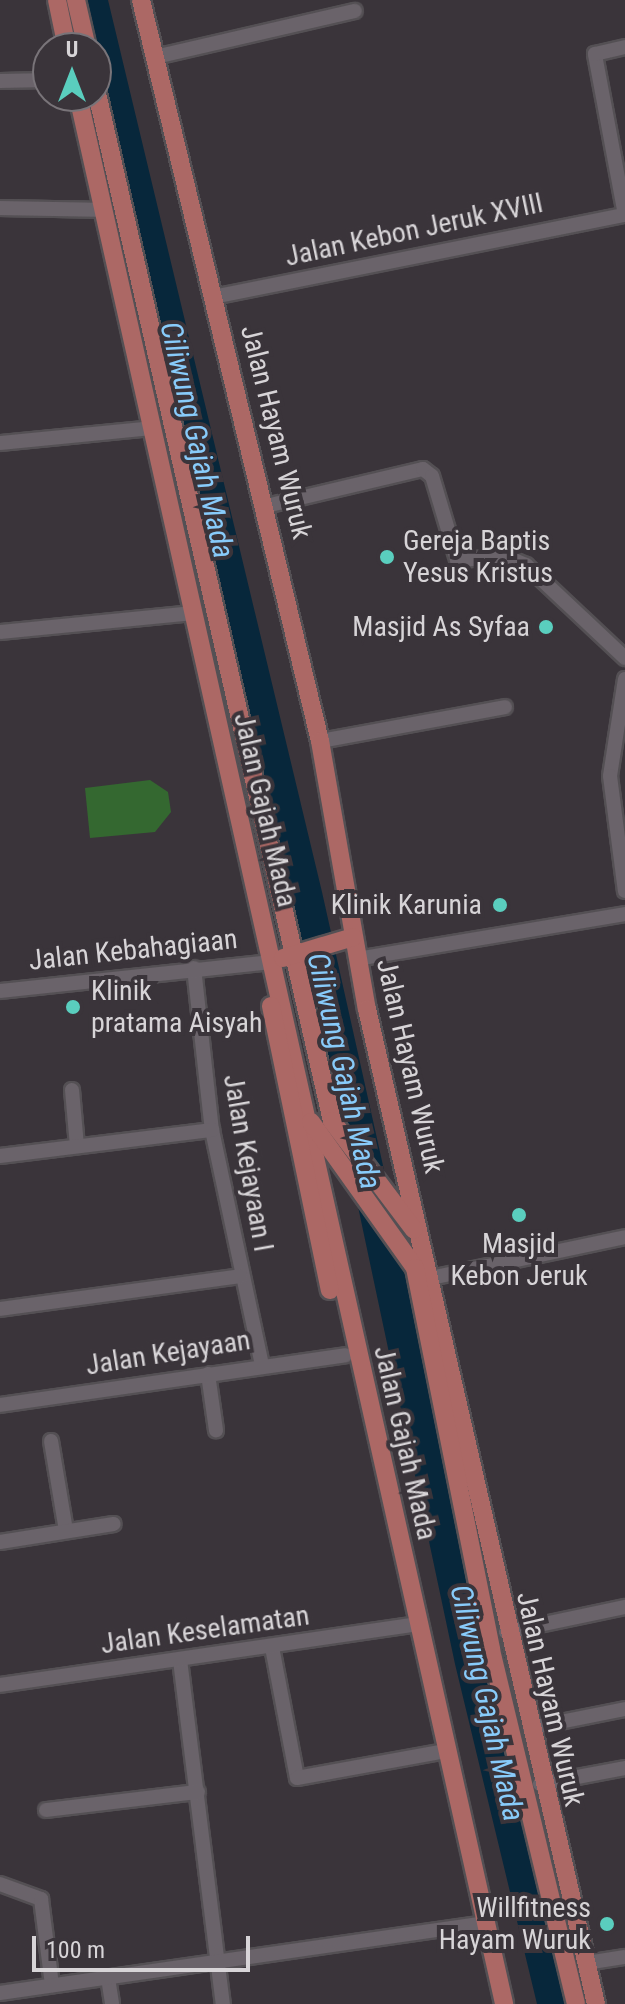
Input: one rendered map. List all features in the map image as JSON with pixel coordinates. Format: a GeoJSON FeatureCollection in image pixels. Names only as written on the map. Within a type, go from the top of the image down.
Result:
{"type":"FeatureCollection","features":[{"type":"Feature","properties":{"kind":"main road"},"geometry":{"type":"LineString","coordinates":[[57,0],[64,32]]}},
{"type":"Feature","properties":{"kind":"main road"},"geometry":{"type":"LineString","coordinates":[[76,0],[83,32]]}},
{"type":"Feature","properties":{"kind":"main road","name":"Jalan Hayam Wuruk"},"geometry":{"type":"LineString","coordinates":[[141,0],[266,506],[320,741],[344,939],[357,959],[423,1273],[491,1650],[576,2004]]}},
{"type":"Feature","properties":{"kind":"main road","name":"Jalan Gajah Mada"},"geometry":{"type":"LineString","coordinates":[[82,112],[504,2004]]}},
{"type":"Feature","properties":{"kind":"main road","name":"Jalan Gajah Mada"},"geometry":{"type":"LineString","coordinates":[[101,112],[337,1128],[399,1205],[418,1240],[455,1387]]}},
{"type":"Feature","properties":{"kind":"main road"},"geometry":{"type":"LineString","coordinates":[[173,518],[192,513]]}},
{"type":"Feature","properties":{"kind":"main road"},"geometry":{"type":"LineString","coordinates":[[344,939],[296,952],[273,970],[271,1015],[357,1406],[371,1419]]}},
{"type":"Feature","properties":{"kind":"main road"},"geometry":{"type":"LineString","coordinates":[[305,1108],[423,1273]]}},
{"type":"Feature","properties":{"kind":"main road","name":"Jalan Hayam Wuruk"},"geometry":{"type":"LineString","coordinates":[[423,1273],[455,1387],[540,1784],[596,2004]]}},
{"type":"Feature","properties":{"kind":"street"},"geometry":{"type":"LineString","coordinates":[[155,57],[355,11]]}},
{"type":"Feature","properties":{"kind":"street"},"geometry":{"type":"LineString","coordinates":[[625,47],[595,54],[625,215]]}},
{"type":"Feature","properties":{"kind":"street"},"geometry":{"type":"LineString","coordinates":[[0,81],[32,80]]}},
{"type":"Feature","properties":{"kind":"street"},"geometry":{"type":"LineString","coordinates":[[0,208],[103,210]]}},
{"type":"Feature","properties":{"kind":"street","name":"Jalan Kebon Jeruk XVIII"},"geometry":{"type":"LineString","coordinates":[[213,297],[625,215]]}},
{"type":"Feature","properties":{"kind":"street"},"geometry":{"type":"LineString","coordinates":[[0,443],[152,428]]}},
{"type":"Feature","properties":{"kind":"street"},"geometry":{"type":"LineString","coordinates":[[266,506],[423,469],[432,476],[457,560],[507,557],[526,565],[625,658]]}},
{"type":"Feature","properties":{"kind":"street"},"geometry":{"type":"LineString","coordinates":[[0,632],[194,613]]}},
{"type":"Feature","properties":{"kind":"street"},"geometry":{"type":"LineString","coordinates":[[625,679],[618,775],[625,891]]}},
{"type":"Feature","properties":{"kind":"street"},"geometry":{"type":"LineString","coordinates":[[320,741],[505,707]]}},
{"type":"Feature","properties":{"kind":"street"},"geometry":{"type":"LineString","coordinates":[[357,959],[625,914]]}},
{"type":"Feature","properties":{"kind":"street","name":"Jalan Kebahagiaan"},"geometry":{"type":"LineString","coordinates":[[0,991],[194,968],[273,970]]}},
{"type":"Feature","properties":{"kind":"street","name":"Jalan Kejayaan I"},"geometry":{"type":"LineString","coordinates":[[194,968],[212,1130],[262,1365]]}},
{"type":"Feature","properties":{"kind":"street"},"geometry":{"type":"LineString","coordinates":[[72,1090],[77,1146]]}},
{"type":"Feature","properties":{"kind":"street"},"geometry":{"type":"LineString","coordinates":[[0,1156],[212,1130]]}},
{"type":"Feature","properties":{"kind":"street"},"geometry":{"type":"LineString","coordinates":[[423,1273],[625,1237]]}},
{"type":"Feature","properties":{"kind":"street"},"geometry":{"type":"LineString","coordinates":[[0,1309],[241,1276]]}},
{"type":"Feature","properties":{"kind":"street","name":"Jalan Kejayaan"},"geometry":{"type":"LineString","coordinates":[[0,1405],[345,1355]]}},
{"type":"Feature","properties":{"kind":"street"},"geometry":{"type":"LineString","coordinates":[[208,1374],[216,1430]]}},
{"type":"Feature","properties":{"kind":"street"},"geometry":{"type":"LineString","coordinates":[[51,1441],[66,1531]]}},
{"type":"Feature","properties":{"kind":"street"},"geometry":{"type":"LineString","coordinates":[[0,1542],[114,1524]]}},
{"type":"Feature","properties":{"kind":"street"},"geometry":{"type":"LineString","coordinates":[[506,1632],[625,1607]]}},
{"type":"Feature","properties":{"kind":"street","name":"Jalan Keselamatan"},"geometry":{"type":"LineString","coordinates":[[0,1685],[417,1624]]}},
{"type":"Feature","properties":{"kind":"street"},"geometry":{"type":"LineString","coordinates":[[272,1647],[297,1778],[446,1751]]}},
{"type":"Feature","properties":{"kind":"street"},"geometry":{"type":"LineString","coordinates":[[180,1660],[223,2004]]}},
{"type":"Feature","properties":{"kind":"street"},"geometry":{"type":"LineString","coordinates":[[530,1728],[625,1709]]}},
{"type":"Feature","properties":{"kind":"street"},"geometry":{"type":"LineString","coordinates":[[540,1784],[625,1768]]}},
{"type":"Feature","properties":{"kind":"street"},"geometry":{"type":"LineString","coordinates":[[46,1810],[198,1792]]}},
{"type":"Feature","properties":{"kind":"street"},"geometry":{"type":"LineString","coordinates":[[0,1884],[41,1899],[52,1985]]}},
{"type":"Feature","properties":{"kind":"street"},"geometry":{"type":"LineString","coordinates":[[0,1993],[217,1959],[488,1923]]}},
{"type":"Feature","properties":{"kind":"street"},"geometry":{"type":"LineString","coordinates":[[586,1963],[625,1957]]}},
{"type":"Feature","properties":{"kind":"street"},"geometry":{"type":"LineString","coordinates":[[108,1978],[112,2004]]}},
{"type":"Feature","properties":{"kind":"green space"},"geometry":{"type":"Polygon","coordinates":[[[150,780],[168,792],[171,812],[155,832],[90,838],[85,788],[150,780]]]}},
{"type":"Feature","properties":{"kind":"water","name":"Ciliwung Gajah Mada"},"geometry":{"type":"Polygon","coordinates":[[[80,0],[108,0],[322,892],[570,2004],[537,2004],[455,1664],[314,999],[106,112],[112,112],[112,32],[87,32],[80,0]]]}},
{"type":"Feature","properties":{"kind":"place","name":"Gereja Baptis Yesus Kristus"},"geometry":{"type":"Point","coordinates":[387,557]}},
{"type":"Feature","properties":{"kind":"place","name":"Masjid As Syfaa"},"geometry":{"type":"Point","coordinates":[546,627]}},
{"type":"Feature","properties":{"kind":"place","name":"Klinik Karunia"},"geometry":{"type":"Point","coordinates":[500,905]}},
{"type":"Feature","properties":{"kind":"place","name":"Klinik pratama Aisyah"},"geometry":{"type":"Point","coordinates":[73,1007]}},
{"type":"Feature","properties":{"kind":"place","name":"Masjid Kebon Jeruk"},"geometry":{"type":"Point","coordinates":[519,1215]}},
{"type":"Feature","properties":{"kind":"place","name":"Willfitness Hayam Wuruk"},"geometry":{"type":"Point","coordinates":[607,1924]}}]}
